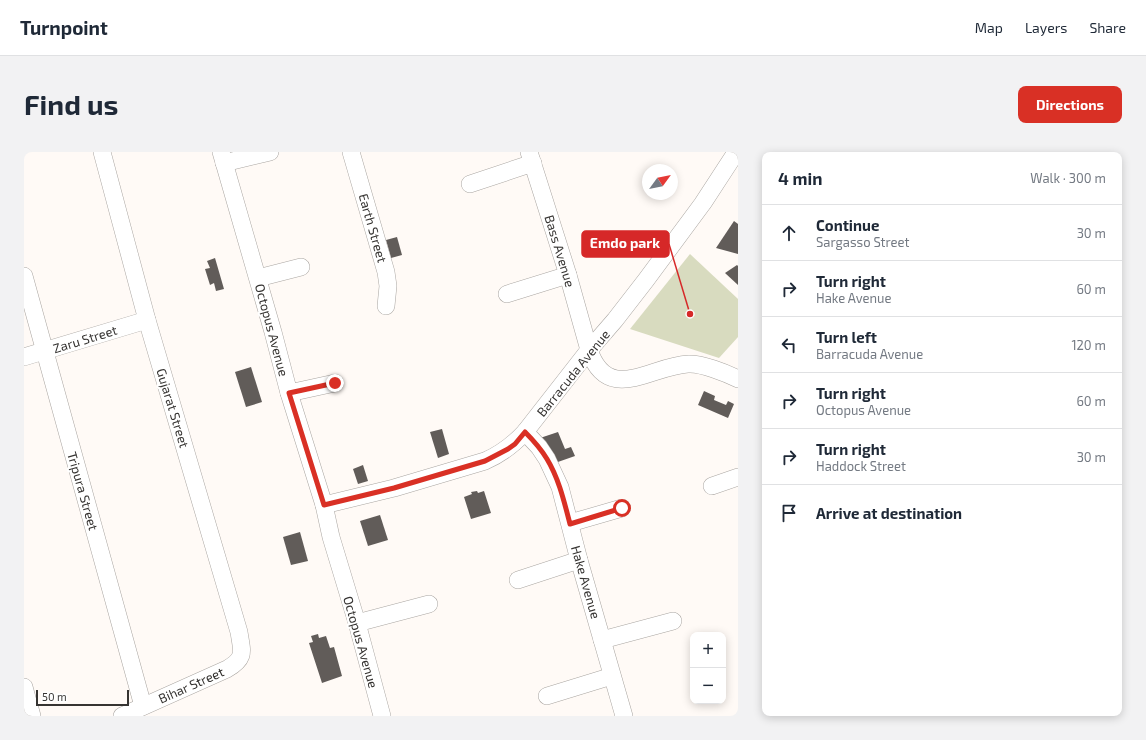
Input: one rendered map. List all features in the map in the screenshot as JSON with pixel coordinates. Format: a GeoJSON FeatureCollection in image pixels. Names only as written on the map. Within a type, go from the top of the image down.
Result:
{"type":"FeatureCollection","features":[{"type":"Feature","properties":{"kind":"street","name":"Gujarat Street"},"geometry":{"type":"LineString","coordinates":[[102,152],[147,320],[239,632],[242,652],[238,662]]}},
{"type":"Feature","properties":{"kind":"street"},"geometry":{"type":"LineString","coordinates":[[222,158],[270,152]]}},
{"type":"Feature","properties":{"kind":"street","name":"Earth Street"},"geometry":{"type":"LineString","coordinates":[[351,152],[386,272],[388,286],[386,306]]}},
{"type":"Feature","properties":{"kind":"street","name":"Barracuda Avenue"},"geometry":{"type":"LineString","coordinates":[[324,505],[394,488],[485,461],[515,444],[646,280],[703,203],[732,156]]}},
{"type":"Feature","properties":{"kind":"street"},"geometry":{"type":"LineString","coordinates":[[470,184],[531,157]]}},
{"type":"Feature","properties":{"kind":"street","name":"Bass Avenue"},"geometry":{"type":"LineString","coordinates":[[531,157],[568,275],[589,350],[596,367],[611,378],[619,380],[634,378],[688,364],[701,366],[737,377]]}},
{"type":"Feature","properties":{"kind":"street","name":"Octopus Avenue"},"geometry":{"type":"LineString","coordinates":[[222,158],[258,278],[289,393],[324,505],[333,543],[357,623],[382,716]]}},
{"type":"Feature","properties":{"kind":"street"},"geometry":{"type":"LineString","coordinates":[[258,278],[302,267]]}},
{"type":"Feature","properties":{"kind":"street"},"geometry":{"type":"LineString","coordinates":[[507,294],[568,275]]}},
{"type":"Feature","properties":{"kind":"street","name":"Tripura Street"},"geometry":{"type":"LineString","coordinates":[[24,276],[143,706]]}},
{"type":"Feature","properties":{"kind":"street","name":"Zaru Street"},"geometry":{"type":"LineString","coordinates":[[24,357],[147,320]]}},
{"type":"Feature","properties":{"kind":"street"},"geometry":{"type":"LineString","coordinates":[[289,393],[335,383]]}},
{"type":"Feature","properties":{"kind":"street","name":"Hake Avenue"},"geometry":{"type":"LineString","coordinates":[[525,432],[539,447],[547,459],[560,487],[579,560],[624,716]]}},
{"type":"Feature","properties":{"kind":"street"},"geometry":{"type":"LineString","coordinates":[[712,486],[738,477]]}},
{"type":"Feature","properties":{"kind":"street"},"geometry":{"type":"LineString","coordinates":[[570,524],[622,508]]}},
{"type":"Feature","properties":{"kind":"street"},"geometry":{"type":"LineString","coordinates":[[518,580],[579,560]]}},
{"type":"Feature","properties":{"kind":"street"},"geometry":{"type":"LineString","coordinates":[[357,623],[429,604]]}},
{"type":"Feature","properties":{"kind":"street"},"geometry":{"type":"LineString","coordinates":[[602,640],[673,621]]}},
{"type":"Feature","properties":{"kind":"street","name":"Bihar Street"},"geometry":{"type":"LineString","coordinates":[[122,716],[227,669],[238,662]]}},
{"type":"Feature","properties":{"kind":"street"},"geometry":{"type":"LineString","coordinates":[[547,696],[612,676]]}},
{"type":"Feature","properties":{"kind":"street"},"geometry":{"type":"LineString","coordinates":[[24,687],[32,716]]}},
{"type":"Feature","properties":{"kind":"green space"},"geometry":{"type":"Polygon","coordinates":[[[690,254],[738,299],[738,337],[719,358],[630,329],[690,254]]]}},
{"type":"Feature","properties":{"kind":"building"},"geometry":{"type":"Polygon","coordinates":[[[734,221],[738,224],[738,254],[716,248],[734,221]]]}},
{"type":"Feature","properties":{"kind":"building"},"geometry":{"type":"Polygon","coordinates":[[[397,237],[402,255],[391,258],[386,240],[397,237]]]}},
{"type":"Feature","properties":{"kind":"building"},"geometry":{"type":"Polygon","coordinates":[[[215,258],[224,289],[216,291],[214,283],[210,285],[205,269],[210,268],[207,261],[215,258]]]}},
{"type":"Feature","properties":{"kind":"building"},"geometry":{"type":"Polygon","coordinates":[[[737,265],[738,266],[738,285],[725,273],[737,265]]]}},
{"type":"Feature","properties":{"kind":"building"},"geometry":{"type":"Polygon","coordinates":[[[251,367],[262,402],[246,407],[235,372],[251,367]]]}},
{"type":"Feature","properties":{"kind":"building"},"geometry":{"type":"Polygon","coordinates":[[[704,391],[715,396],[714,400],[726,405],[728,401],[734,404],[728,418],[698,405],[704,391]]]}},
{"type":"Feature","properties":{"kind":"building"},"geometry":{"type":"Polygon","coordinates":[[[442,429],[449,454],[438,458],[430,432],[442,429]]]}},
{"type":"Feature","properties":{"kind":"building"},"geometry":{"type":"Polygon","coordinates":[[[558,432],[565,449],[571,447],[575,456],[555,463],[540,438],[558,432]]]}},
{"type":"Feature","properties":{"kind":"building"},"geometry":{"type":"Polygon","coordinates":[[[363,465],[368,481],[358,484],[353,469],[363,465]]]}},
{"type":"Feature","properties":{"kind":"building"},"geometry":{"type":"Polygon","coordinates":[[[477,491],[478,493],[484,491],[491,513],[471,519],[464,497],[472,494],[471,492],[477,491]]]}},
{"type":"Feature","properties":{"kind":"building"},"geometry":{"type":"Polygon","coordinates":[[[380,515],[388,540],[368,546],[360,521],[380,515]]]}},
{"type":"Feature","properties":{"kind":"building"},"geometry":{"type":"Polygon","coordinates":[[[300,532],[308,561],[291,565],[283,537],[300,532]]]}},
{"type":"Feature","properties":{"kind":"building"},"geometry":{"type":"Polygon","coordinates":[[[318,634],[319,638],[326,636],[330,648],[334,647],[342,676],[322,683],[309,643],[313,642],[311,636],[318,634]]]}},
{"type":"Feature","properties":{"kind":"place","name":"Emdo park"},"geometry":{"type":"Point","coordinates":[690,314]}},
{"type":"Feature","properties":{"kind":"route"},"geometry":{"type":"LineString","coordinates":[[335,383],[289,393],[324,505],[394,488],[485,461],[515,444],[525,432],[539,447],[547,459],[560,487],[570,524],[622,508]]}}]}
